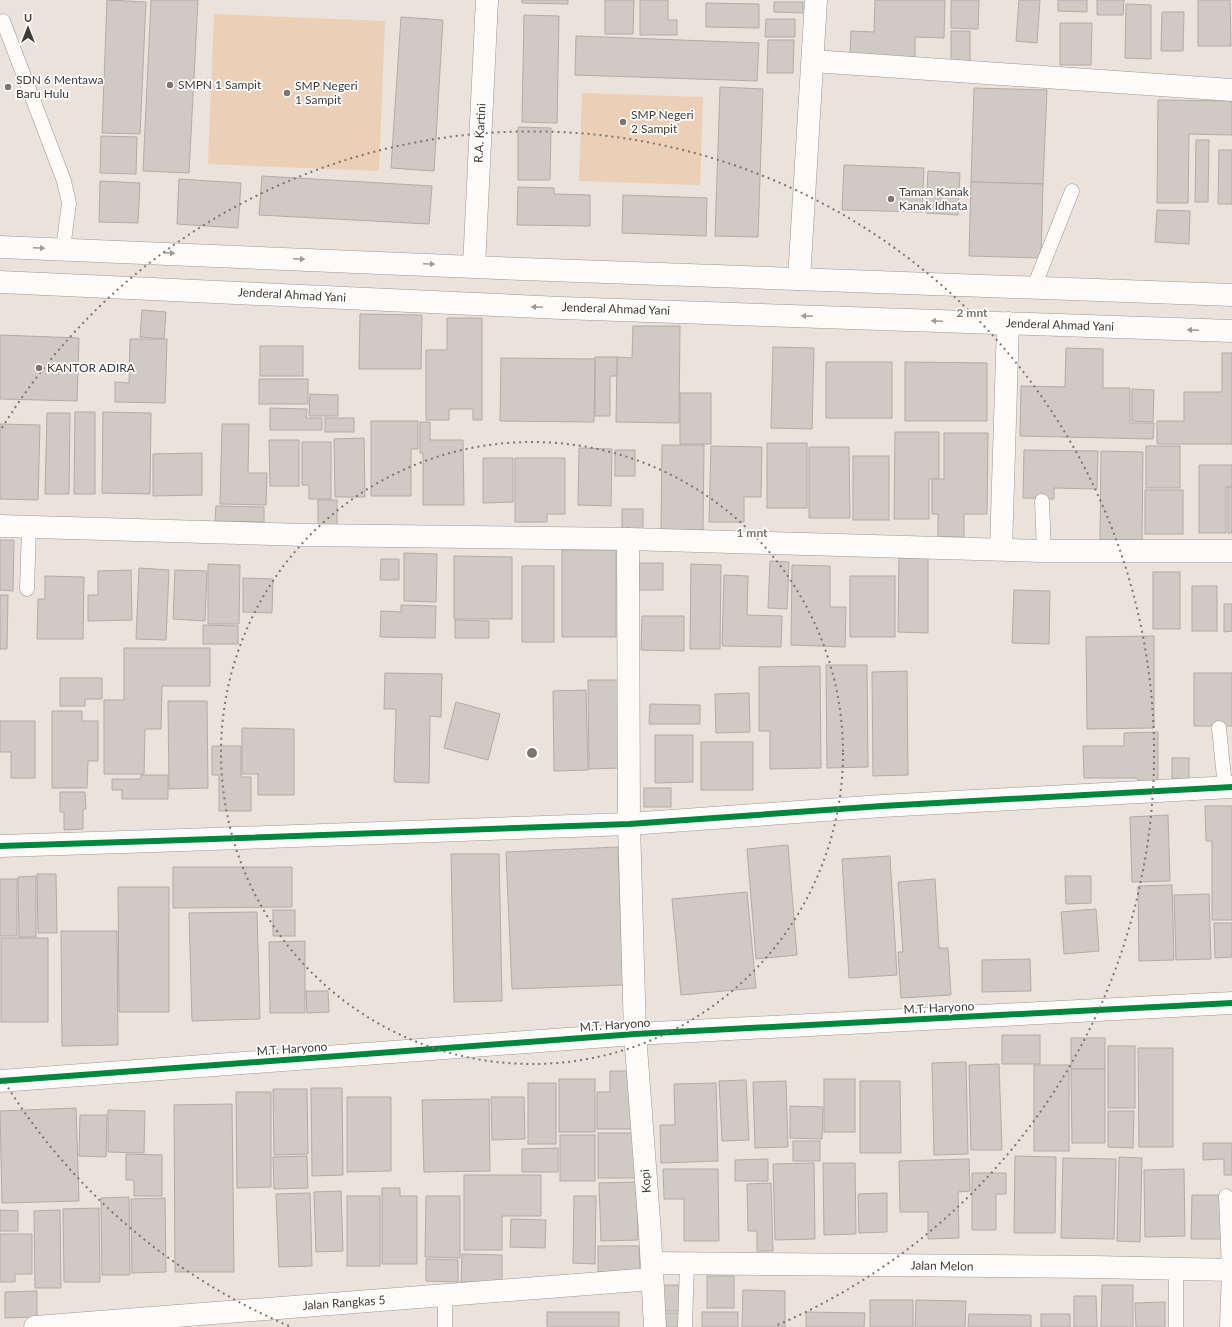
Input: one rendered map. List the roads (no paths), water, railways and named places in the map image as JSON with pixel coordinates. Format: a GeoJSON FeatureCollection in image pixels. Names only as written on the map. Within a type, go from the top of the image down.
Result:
{"type":"FeatureCollection","features":[{"type":"Feature","properties":{"kind":"main road","name":"R.A. Kartini"},"geometry":{"type":"LineString","coordinates":[[474,266],[487,0]]}},
{"type":"Feature","properties":{"kind":"main road"},"geometry":{"type":"LineString","coordinates":[[799,279],[816,0]]}},
{"type":"Feature","properties":{"kind":"main road"},"geometry":{"type":"LineString","coordinates":[[813,61],[1232,90]]}},
{"type":"Feature","properties":{"kind":"main road"},"geometry":{"type":"LineString","coordinates":[[0,247],[1232,295]]}},
{"type":"Feature","properties":{"kind":"main road","name":"Jenderal Ahmad Yani"},"geometry":{"type":"LineString","coordinates":[[0,282],[561,308],[1232,331]]}},
{"type":"Feature","properties":{"kind":"main road"},"geometry":{"type":"LineString","coordinates":[[1001,550],[1008,323]]}},
{"type":"Feature","properties":{"kind":"main road"},"geometry":{"type":"LineString","coordinates":[[0,526],[305,535],[628,539],[1044,551],[1232,551]]}},
{"type":"Feature","properties":{"kind":"main road","name":"Kopi"},"geometry":{"type":"LineString","coordinates":[[628,539],[629,824],[635,1034],[655,1327]]}},
{"type":"Feature","properties":{"kind":"main road"},"geometry":{"type":"LineString","coordinates":[[0,846],[629,824],[890,806],[1229,787]]}},
{"type":"Feature","properties":{"kind":"main road","name":"M.T. Haryono"},"geometry":{"type":"LineString","coordinates":[[0,1081],[635,1034],[1232,1003]]}},
{"type":"Feature","properties":{"kind":"main road","name":"Jalan Melon"},"geometry":{"type":"LineString","coordinates":[[652,1271],[687,1263],[1230,1270]]}},
{"type":"Feature","properties":{"kind":"main road","name":"Jalan Rangkas 5"},"geometry":{"type":"LineString","coordinates":[[36,1327],[245,1319],[652,1271]]}},
{"type":"Feature","properties":{"kind":"lane"},"geometry":{"type":"LineString","coordinates":[[3,22],[64,181],[69,203],[63,249]]}},
{"type":"Feature","properties":{"kind":"lane"},"geometry":{"type":"LineString","coordinates":[[1034,287],[1072,191]]}},
{"type":"Feature","properties":{"kind":"lane"},"geometry":{"type":"LineString","coordinates":[[1042,501],[1044,551]]}},
{"type":"Feature","properties":{"kind":"lane"},"geometry":{"type":"LineString","coordinates":[[27,589],[28,527]]}},
{"type":"Feature","properties":{"kind":"lane"},"geometry":{"type":"LineString","coordinates":[[1219,728],[1229,787]]}},
{"type":"Feature","properties":{"kind":"lane"},"geometry":{"type":"LineString","coordinates":[[1226,1196],[1230,1270],[1227,1327]]}},
{"type":"Feature","properties":{"kind":"lane"},"geometry":{"type":"LineString","coordinates":[[685,1327],[687,1263]]}},
{"type":"Feature","properties":{"kind":"lane"},"geometry":{"type":"LineString","coordinates":[[1176,1269],[1176,1327]]}},
{"type":"Feature","properties":{"kind":"lane"},"geometry":{"type":"LineString","coordinates":[[446,1295],[446,1327]]}},
{"type":"Feature","properties":{"kind":"place","name":"SMPN 1 Sampit"},"geometry":{"type":"Point","coordinates":[170,85]}},
{"type":"Feature","properties":{"kind":"place","name":"SDN 6 Mentawa Baru Hulu"},"geometry":{"type":"Point","coordinates":[8,87]}},
{"type":"Feature","properties":{"kind":"place","name":"SMP Negeri 1 Sampit"},"geometry":{"type":"Point","coordinates":[287,93]}},
{"type":"Feature","properties":{"kind":"place","name":"SMP Negeri 2 Sampit"},"geometry":{"type":"Point","coordinates":[623,122]}},
{"type":"Feature","properties":{"kind":"place","name":"Taman Kanak Kanak Idhata"},"geometry":{"type":"Point","coordinates":[891,199]}},
{"type":"Feature","properties":{"kind":"place","name":"KANTOR ADIRA"},"geometry":{"type":"Point","coordinates":[39,368]}}]}
